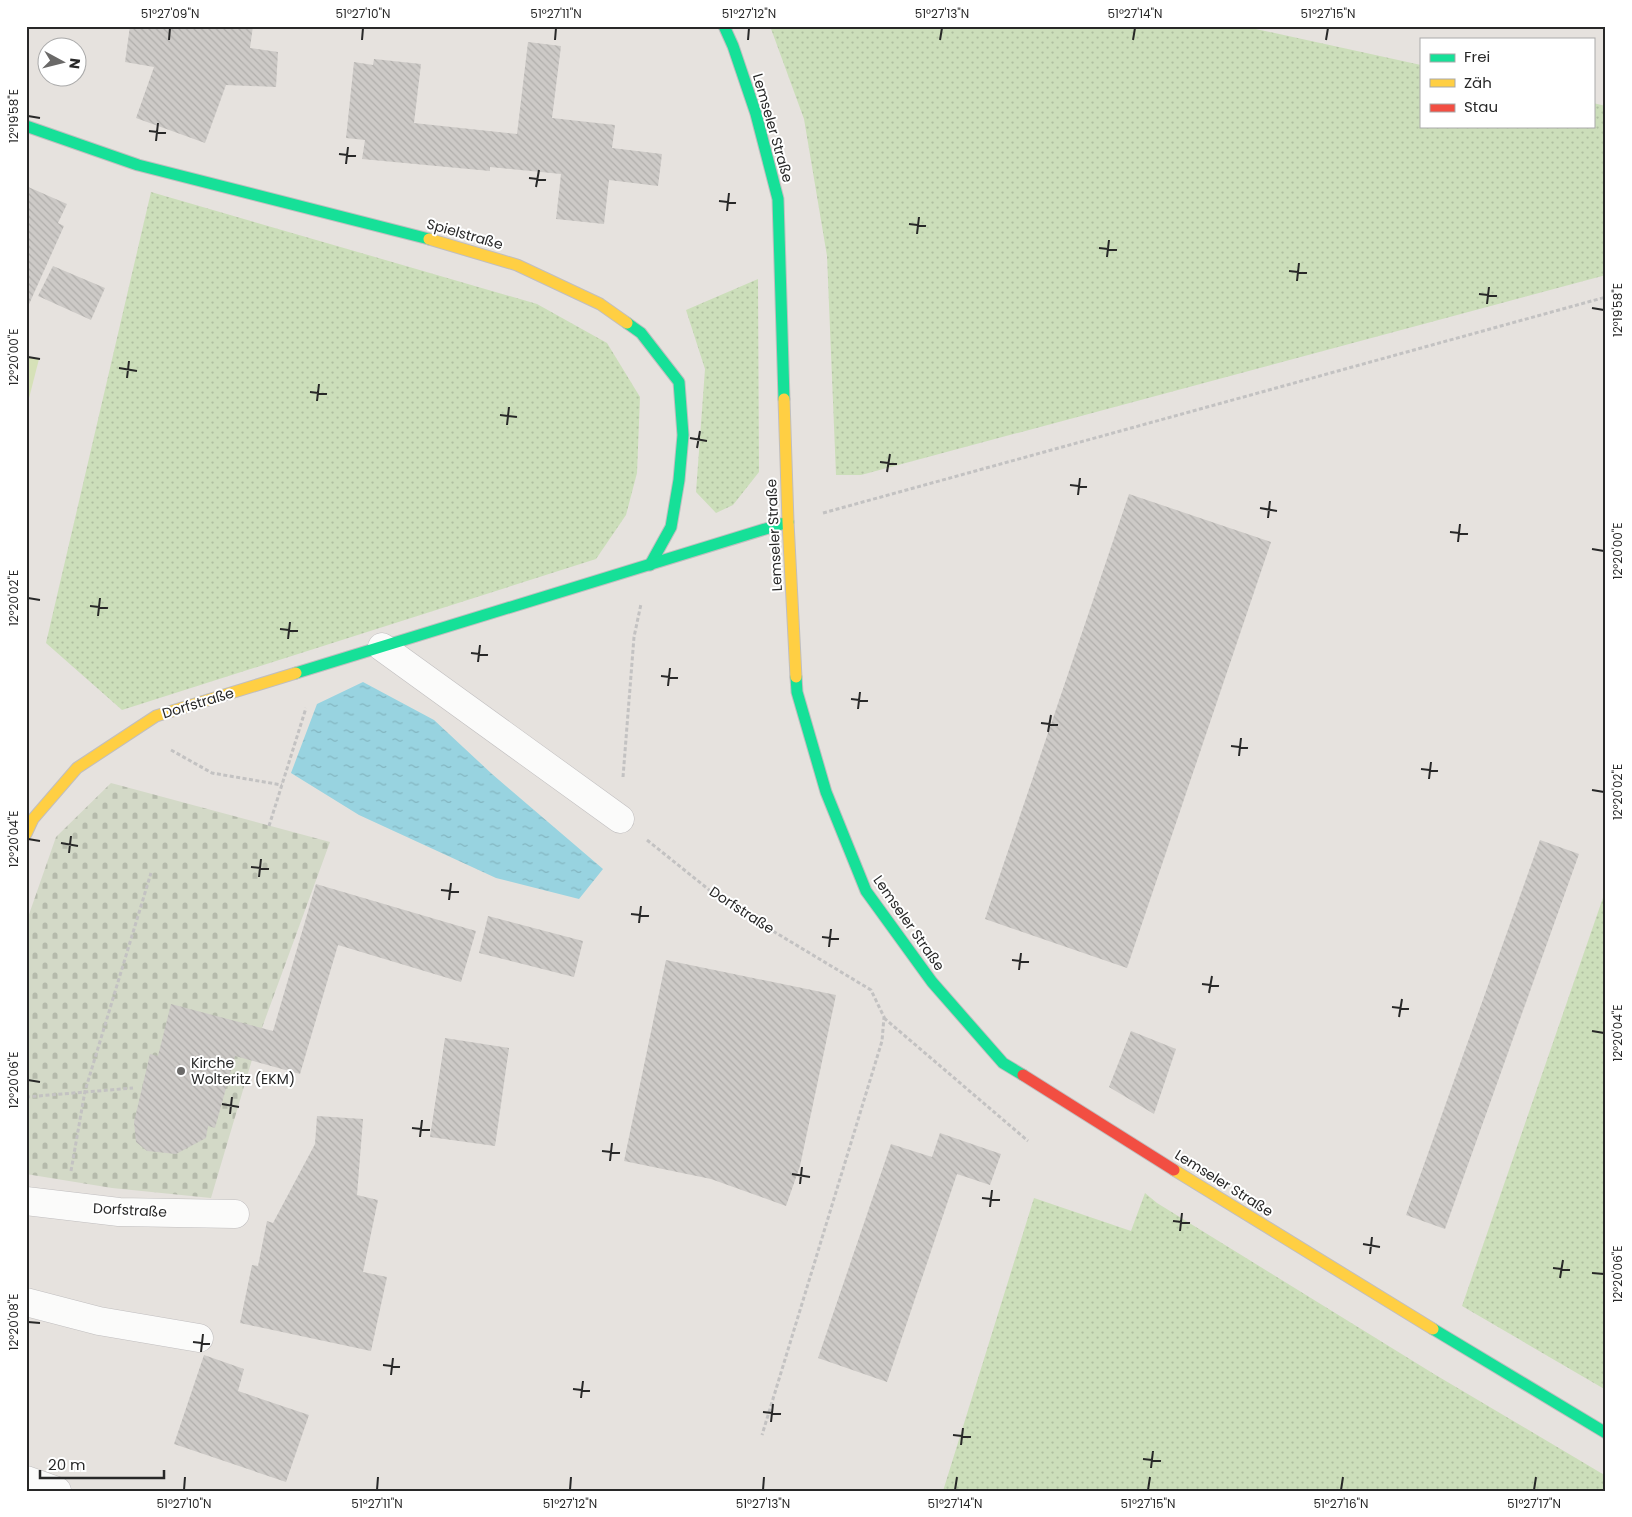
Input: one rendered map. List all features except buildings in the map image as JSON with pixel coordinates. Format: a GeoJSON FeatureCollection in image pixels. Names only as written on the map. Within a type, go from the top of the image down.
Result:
{"type":"FeatureCollection","features":[{"type":"Feature","properties":{"kind":"main road","name":"Lemseler Straße"},"geometry":{"type":"LineString","coordinates":[[724,26],[733,46],[756,114],[778,199],[788,522],[797,692],[826,792],[866,891],[932,982],[1003,1063],[1354,1282],[1606,1433]]}},
{"type":"Feature","properties":{"kind":"main road","name":"Spielstraße"},"geometry":{"type":"LineString","coordinates":[[26,126],[138,165],[426,238],[517,265],[600,304],[641,333],[679,382],[683,435],[672,527],[650,564]]}},
{"type":"Feature","properties":{"kind":"main road","name":"Dorfstraße"},"geometry":{"type":"LineString","coordinates":[[26,834],[33,819],[77,768],[156,716],[788,522]]}},
{"type":"Feature","properties":{"kind":"street"},"geometry":{"type":"LineString","coordinates":[[382,646],[620,819]]}},
{"type":"Feature","properties":{"kind":"street","name":"Dorfstraße"},"geometry":{"type":"LineString","coordinates":[[26,1201],[119,1212],[235,1214]]}},
{"type":"Feature","properties":{"kind":"street"},"geometry":{"type":"LineString","coordinates":[[26,1302],[99,1321],[199,1338]]}},
{"type":"Feature","properties":{"kind":"street"},"geometry":{"type":"LineString","coordinates":[[26,1480],[57,1491]]}},
{"type":"Feature","properties":{"kind":"path"},"geometry":{"type":"LineString","coordinates":[[788,522],[1606,297]]}},
{"type":"Feature","properties":{"kind":"path"},"geometry":{"type":"LineString","coordinates":[[620,819],[634,637],[650,564]]}},
{"type":"Feature","properties":{"kind":"path"},"geometry":{"type":"LineString","coordinates":[[269,826],[318,666]]}},
{"type":"Feature","properties":{"kind":"path"},"geometry":{"type":"LineString","coordinates":[[135,730],[212,773],[282,785]]}},
{"type":"Feature","properties":{"kind":"path","name":"Dorfstraße"},"geometry":{"type":"LineString","coordinates":[[620,819],[723,901],[871,990],[884,1017]]}},
{"type":"Feature","properties":{"kind":"path"},"geometry":{"type":"LineString","coordinates":[[62,1205],[69,1181],[85,1091],[151,873]]}},
{"type":"Feature","properties":{"kind":"path"},"geometry":{"type":"LineString","coordinates":[[884,1017],[1028,1141]]}},
{"type":"Feature","properties":{"kind":"path"},"geometry":{"type":"LineString","coordinates":[[762,1434],[882,1041],[884,1017]]}},
{"type":"Feature","properties":{"kind":"path"},"geometry":{"type":"LineString","coordinates":[[26,1097],[133,1088]]}},
{"type":"Feature","properties":{"kind":"green space"},"geometry":{"type":"Polygon","coordinates":[[[770,26],[1242,26],[1420,65],[1420,128],[1594,128],[1594,103],[1606,106],[1606,275],[861,475],[836,475],[827,256],[804,119],[770,26]]]}},
{"type":"Feature","properties":{"kind":"green space"},"geometry":{"type":"Polygon","coordinates":[[[151,192],[537,304],[607,343],[640,397],[637,473],[626,515],[596,559],[122,710],[46,643],[151,192]]]}},
{"type":"Feature","properties":{"kind":"green space"},"geometry":{"type":"Polygon","coordinates":[[[758,279],[759,472],[733,505],[716,513],[696,492],[705,369],[686,310],[758,279]]]}},
{"type":"Feature","properties":{"kind":"green space"},"geometry":{"type":"Polygon","coordinates":[[[26,356],[39,359],[26,410],[26,356]]]}},
{"type":"Feature","properties":{"kind":"green space"},"geometry":{"type":"Polygon","coordinates":[[[111,783],[330,842],[259,1036],[211,1198],[112,1188],[26,1174],[26,923],[56,837],[111,783]]]}},
{"type":"Feature","properties":{"kind":"green space"},"geometry":{"type":"Polygon","coordinates":[[[1606,889],[1606,1390],[1462,1306],[1606,889]]]}},
{"type":"Feature","properties":{"kind":"green space"},"geometry":{"type":"Polygon","coordinates":[[[1145,1193],[1157,1203],[1434,1374],[1606,1476],[1606,1491],[1299,1491],[1296,1489],[1295,1491],[943,1491],[1034,1198],[1131,1231],[1145,1193]]]}},
{"type":"Feature","properties":{"kind":"water"},"geometry":{"type":"Polygon","coordinates":[[[363,682],[434,720],[492,774],[603,869],[579,899],[496,878],[359,815],[291,773],[317,704],[363,682]]]}},
{"type":"Feature","properties":{"kind":"traffic: fast"},"geometry":{"type":"LineString","coordinates":[[724,26],[733,46],[756,114],[778,199],[784,399]]}},
{"type":"Feature","properties":{"kind":"traffic: fast"},"geometry":{"type":"LineString","coordinates":[[26,126],[138,165],[429,239]]}},
{"type":"Feature","properties":{"kind":"traffic: fast"},"geometry":{"type":"LineString","coordinates":[[627,323],[641,333],[679,382],[683,435],[679,480],[671,527],[650,565]]}},
{"type":"Feature","properties":{"kind":"traffic: fast"},"geometry":{"type":"LineString","coordinates":[[296,673],[788,522]]}},
{"type":"Feature","properties":{"kind":"traffic: fast"},"geometry":{"type":"LineString","coordinates":[[796,677],[797,692],[826,792],[866,891],[932,982],[1003,1063],[1023,1075]]}},
{"type":"Feature","properties":{"kind":"traffic: fast"},"geometry":{"type":"LineString","coordinates":[[1433,1329],[1606,1433]]}},
{"type":"Feature","properties":{"kind":"traffic: slow"},"geometry":{"type":"LineString","coordinates":[[429,239],[517,265],[600,304],[627,323]]}},
{"type":"Feature","properties":{"kind":"traffic: slow"},"geometry":{"type":"LineString","coordinates":[[784,399],[796,677]]}},
{"type":"Feature","properties":{"kind":"traffic: slow"},"geometry":{"type":"LineString","coordinates":[[26,834],[33,819],[77,768],[156,716],[296,673]]}},
{"type":"Feature","properties":{"kind":"traffic: slow"},"geometry":{"type":"LineString","coordinates":[[1174,1170],[1433,1329]]}},
{"type":"Feature","properties":{"kind":"traffic: jam"},"geometry":{"type":"LineString","coordinates":[[1023,1075],[1174,1170]]}},
{"type":"Feature","properties":{"kind":"place","name":"Kirche Wolteritz (EKM)"},"geometry":{"type":"Point","coordinates":[181,1071]}}]}
